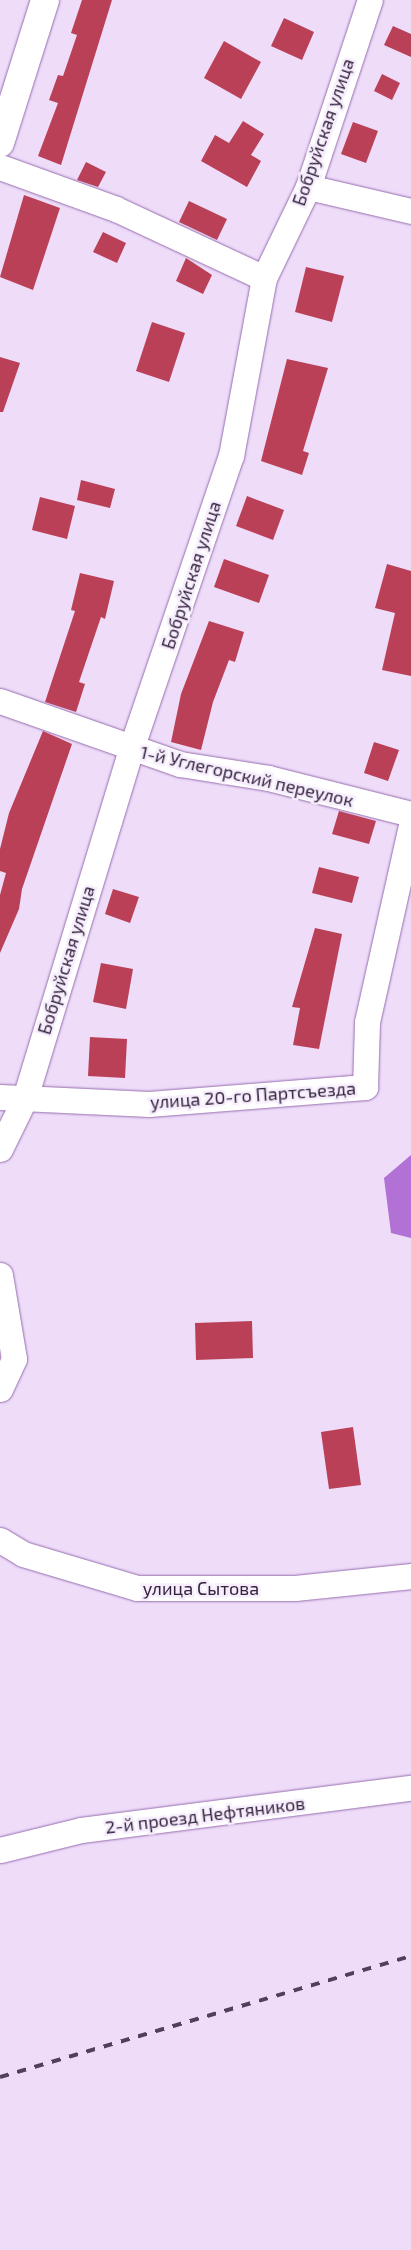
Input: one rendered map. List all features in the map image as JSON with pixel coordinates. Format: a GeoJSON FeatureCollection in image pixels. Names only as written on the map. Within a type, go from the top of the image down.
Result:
{"type":"FeatureCollection","features":[{"type":"Feature","properties":{"kind":"street"},"geometry":{"type":"LineString","coordinates":[[0,143],[45,0]]}},
{"type":"Feature","properties":{"kind":"street","name":"Бобруйская улица"},"geometry":{"type":"LineString","coordinates":[[0,1149],[24,1098],[131,749],[231,456],[264,278],[308,187],[370,0]]}},
{"type":"Feature","properties":{"kind":"street"},"geometry":{"type":"LineString","coordinates":[[0,167],[116,209],[264,278]]}},
{"type":"Feature","properties":{"kind":"street"},"geometry":{"type":"LineString","coordinates":[[308,187],[411,211]]}},
{"type":"Feature","properties":{"kind":"street","name":"1-й Углегорский переулок"},"geometry":{"type":"LineString","coordinates":[[0,702],[131,749],[411,814]]}},
{"type":"Feature","properties":{"kind":"street","name":"улица 20-го Партсъезда"},"geometry":{"type":"LineString","coordinates":[[24,1098],[149,1104],[365,1087],[367,1022],[411,825]]}},
{"type":"Feature","properties":{"kind":"street"},"geometry":{"type":"LineString","coordinates":[[0,1097],[24,1098]]}},
{"type":"Feature","properties":{"kind":"street"},"geometry":{"type":"LineString","coordinates":[[0,1275],[14,1359],[0,1389]]}},
{"type":"Feature","properties":{"kind":"street","name":"улица Сытова"},"geometry":{"type":"LineString","coordinates":[[0,1540],[23,1554],[137,1588],[295,1588],[411,1576]]}},
{"type":"Feature","properties":{"kind":"street","name":"2-й проезд Нефтяников"},"geometry":{"type":"LineString","coordinates":[[0,1850],[81,1830],[411,1788]]}},
{"type":"Feature","properties":{"kind":"shaded area"},"geometry":{"type":"Polygon","coordinates":[[[411,1155],[411,1238],[391,1233],[384,1178],[411,1155]]]}},
{"type":"Feature","properties":{"kind":"building"},"geometry":{"type":"Polygon","coordinates":[[[82,0],[112,0],[61,165],[38,156],[58,103],[49,100],[58,75],[63,76],[77,35],[71,33],[82,0]]]}},
{"type":"Feature","properties":{"kind":"building"},"geometry":{"type":"Polygon","coordinates":[[[284,18],[314,32],[302,60],[271,46],[284,18]]]}},
{"type":"Feature","properties":{"kind":"building"},"geometry":{"type":"Polygon","coordinates":[[[393,26],[411,34],[411,57],[384,45],[393,26]]]}},
{"type":"Feature","properties":{"kind":"building"},"geometry":{"type":"Polygon","coordinates":[[[224,41],[261,62],[241,99],[204,78],[224,41]]]}},
{"type":"Feature","properties":{"kind":"building"},"geometry":{"type":"Polygon","coordinates":[[[382,74],[400,83],[392,100],[374,91],[382,74]]]}},
{"type":"Feature","properties":{"kind":"building"},"geometry":{"type":"Polygon","coordinates":[[[243,121],[264,134],[251,155],[261,161],[247,187],[201,161],[215,135],[229,143],[243,121]]]}},
{"type":"Feature","properties":{"kind":"building"},"geometry":{"type":"Polygon","coordinates":[[[353,122],[378,131],[366,163],[341,154],[353,122]]]}},
{"type":"Feature","properties":{"kind":"building"},"geometry":{"type":"Polygon","coordinates":[[[86,162],[106,172],[98,187],[77,180],[86,162]]]}},
{"type":"Feature","properties":{"kind":"building"},"geometry":{"type":"Polygon","coordinates":[[[24,195],[60,208],[33,290],[0,277],[24,195]]]}},
{"type":"Feature","properties":{"kind":"building"},"geometry":{"type":"Polygon","coordinates":[[[189,201],[227,219],[217,240],[179,222],[189,201]]]}},
{"type":"Feature","properties":{"kind":"building"},"geometry":{"type":"Polygon","coordinates":[[[103,232],[126,243],[117,263],[93,252],[103,232]]]}},
{"type":"Feature","properties":{"kind":"building"},"geometry":{"type":"Polygon","coordinates":[[[186,258],[212,275],[203,294],[176,281],[186,258]]]}},
{"type":"Feature","properties":{"kind":"building"},"geometry":{"type":"Polygon","coordinates":[[[306,267],[344,276],[332,322],[295,312],[306,267]]]}},
{"type":"Feature","properties":{"kind":"building"},"geometry":{"type":"Polygon","coordinates":[[[152,322],[185,333],[169,382],[136,371],[152,322]]]}},
{"type":"Feature","properties":{"kind":"building"},"geometry":{"type":"Polygon","coordinates":[[[0,357],[20,363],[3,412],[0,412],[0,357]]]}},
{"type":"Feature","properties":{"kind":"building"},"geometry":{"type":"Polygon","coordinates":[[[287,359],[328,368],[303,451],[309,453],[302,475],[261,461],[287,359]]]}},
{"type":"Feature","properties":{"kind":"building"},"geometry":{"type":"Polygon","coordinates":[[[81,480],[115,489],[110,508],[77,500],[81,480]]]}},
{"type":"Feature","properties":{"kind":"building"},"geometry":{"type":"Polygon","coordinates":[[[247,496],[284,510],[273,540],[236,526],[247,496]]]}},
{"type":"Feature","properties":{"kind":"building"},"geometry":{"type":"Polygon","coordinates":[[[40,497],[75,506],[67,539],[32,530],[40,497]]]}},
{"type":"Feature","properties":{"kind":"building"},"geometry":{"type":"Polygon","coordinates":[[[224,559],[269,575],[259,603],[214,587],[224,559]]]}},
{"type":"Feature","properties":{"kind":"building"},"geometry":{"type":"Polygon","coordinates":[[[387,564],[411,571],[411,676],[382,670],[395,613],[375,608],[387,564]]]}},
{"type":"Feature","properties":{"kind":"building"},"geometry":{"type":"Polygon","coordinates":[[[80,573],[114,581],[105,619],[101,617],[79,682],[85,684],[76,712],[45,702],[75,611],[71,610],[80,573]]]}},
{"type":"Feature","properties":{"kind":"building"},"geometry":{"type":"Polygon","coordinates":[[[209,621],[244,632],[235,662],[229,660],[213,702],[201,750],[171,742],[181,694],[209,621]]]}},
{"type":"Feature","properties":{"kind":"building"},"geometry":{"type":"Polygon","coordinates":[[[43,731],[72,744],[22,889],[19,909],[0,953],[0,895],[6,873],[0,871],[0,849],[9,813],[43,731]]]}},
{"type":"Feature","properties":{"kind":"building"},"geometry":{"type":"Polygon","coordinates":[[[374,742],[399,750],[388,781],[364,773],[374,742]]]}},
{"type":"Feature","properties":{"kind":"building"},"geometry":{"type":"Polygon","coordinates":[[[339,811],[376,821],[369,844],[332,834],[339,811]]]}},
{"type":"Feature","properties":{"kind":"building"},"geometry":{"type":"Polygon","coordinates":[[[319,867],[359,877],[352,903],[312,893],[319,867]]]}},
{"type":"Feature","properties":{"kind":"building"},"geometry":{"type":"Polygon","coordinates":[[[113,889],[139,897],[130,923],[105,914],[113,889]]]}},
{"type":"Feature","properties":{"kind":"building"},"geometry":{"type":"Polygon","coordinates":[[[315,928],[342,934],[319,1049],[293,1045],[300,1008],[292,1007],[315,928]]]}},
{"type":"Feature","properties":{"kind":"building"},"geometry":{"type":"Polygon","coordinates":[[[101,963],[133,969],[126,1009],[93,1002],[101,963]]]}},
{"type":"Feature","properties":{"kind":"building"},"geometry":{"type":"Polygon","coordinates":[[[90,1037],[127,1039],[125,1078],[88,1076],[90,1037]]]}},
{"type":"Feature","properties":{"kind":"building"},"geometry":{"type":"Polygon","coordinates":[[[252,1321],[253,1358],[196,1360],[195,1323],[252,1321]]]}},
{"type":"Feature","properties":{"kind":"building"},"geometry":{"type":"Polygon","coordinates":[[[353,1427],[361,1485],[329,1489],[321,1432],[353,1427]]]}},
{"type":"Feature","properties":{"kind":"railway"},"geometry":{"type":"LineString","coordinates":[[0,2077],[411,1956]]}}]}
